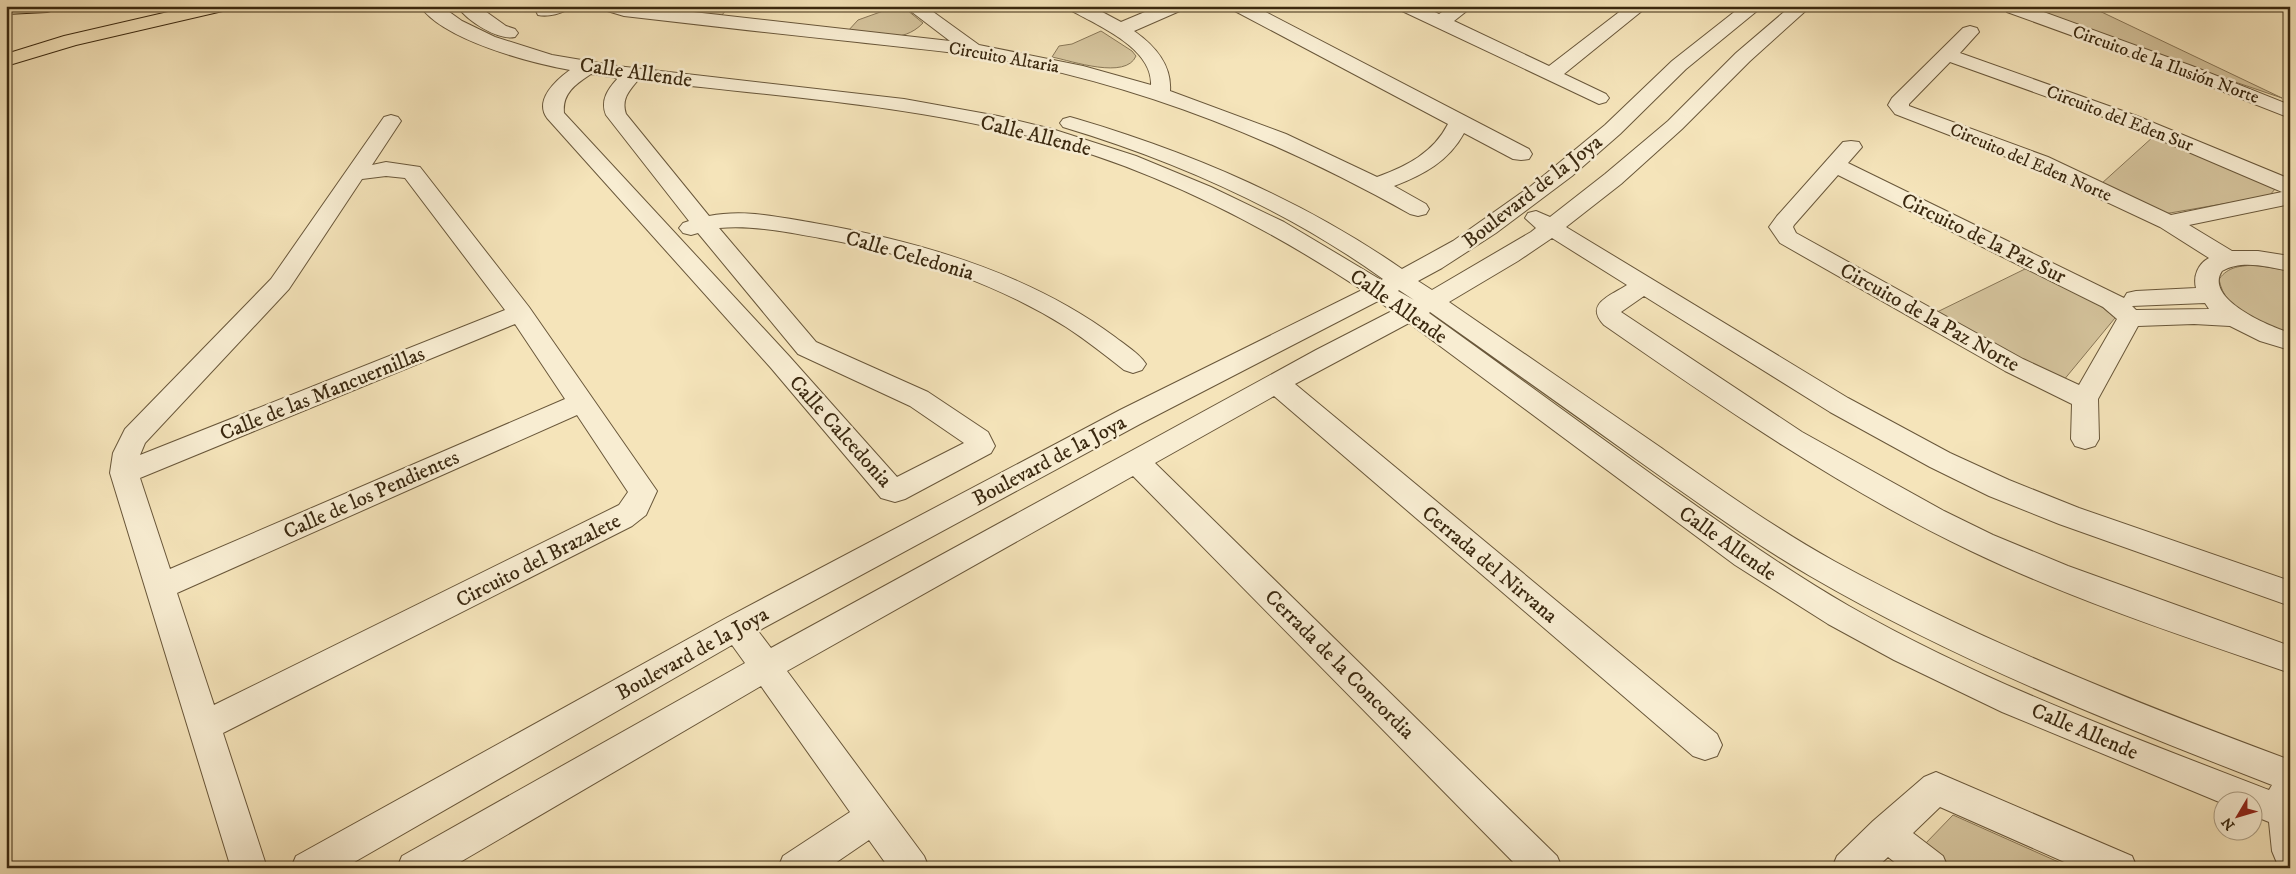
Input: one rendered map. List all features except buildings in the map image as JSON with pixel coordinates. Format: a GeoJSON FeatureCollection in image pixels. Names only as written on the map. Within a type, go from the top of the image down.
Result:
{"type":"FeatureCollection","features":[{"type":"Feature","properties":{"kind":"main road"},"geometry":{"type":"LineString","coordinates":[[6,8],[47,6]]}},
{"type":"Feature","properties":{"kind":"main road"},"geometry":{"type":"LineString","coordinates":[[6,60],[71,40],[220,6]]}},
{"type":"Feature","properties":{"kind":"street","name":"Calle Allende"},"geometry":{"type":"LineString","coordinates":[[429,6],[458,26],[491,42],[544,59],[634,73],[877,101],[934,110],[1010,126],[1089,147],[1222,200],[1391,285],[1759,531],[1808,561],[1921,621],[2032,674],[2286,774]]}},
{"type":"Feature","properties":{"kind":"street","name":"Calle Allende"},"geometry":{"type":"LineString","coordinates":[[466,6],[499,30],[527,40],[578,51],[942,94],[1024,111],[1107,133],[1182,161],[1300,215],[1356,249],[1391,285]]}},
{"type":"Feature","properties":{"kind":"street","name":"Circuito Altaria"},"geometry":{"type":"LineString","coordinates":[[611,6],[624,10],[974,49],[1089,74],[1160,94],[1249,124],[1377,185],[1418,209]]}},
{"type":"Feature","properties":{"kind":"street"},"geometry":{"type":"LineString","coordinates":[[913,6],[974,49]]}},
{"type":"Feature","properties":{"kind":"street"},"geometry":{"type":"LineString","coordinates":[[1077,6],[1119,30],[1149,54],[1160,75],[1160,94]]}},
{"type":"Feature","properties":{"kind":"street"},"geometry":{"type":"LineString","coordinates":[[1119,30],[1175,6]]}},
{"type":"Feature","properties":{"kind":"street"},"geometry":{"type":"LineString","coordinates":[[1240,6],[1521,154]]}},
{"type":"Feature","properties":{"kind":"street"},"geometry":{"type":"LineString","coordinates":[[1407,6],[1599,98]]}},
{"type":"Feature","properties":{"kind":"street"},"geometry":{"type":"LineString","coordinates":[[1440,22],[1464,6]]}},
{"type":"Feature","properties":{"kind":"street"},"geometry":{"type":"LineString","coordinates":[[1550,75],[1639,6]]}},
{"type":"Feature","properties":{"kind":"street","name":"Boulevard de la Joya"},"geometry":{"type":"LineString","coordinates":[[309,868],[737,627],[1130,416],[1391,285],[1467,243],[1512,212],[1636,109],[1685,60],[1726,26],[1754,6]]}},
{"type":"Feature","properties":{"kind":"street","name":"Boulevard de la Joya"},"geometry":{"type":"LineString","coordinates":[[415,868],[766,667],[1276,383],[1421,306],[1545,232],[1614,179],[1675,125],[1743,57],[1802,6]]}},
{"type":"Feature","properties":{"kind":"street","name":"Circuito de la Ilusión Norte"},"geometry":{"type":"LineString","coordinates":[[2016,7],[2185,70],[2290,112]]}},
{"type":"Feature","properties":{"kind":"street"},"geometry":{"type":"LineString","coordinates":[[1948,55],[1970,32]]}},
{"type":"Feature","properties":{"kind":"street","name":"Circuito del Eden Norte"},"geometry":{"type":"LineString","coordinates":[[1948,55],[1899,102],[1898,105],[1902,110],[2040,162],[2168,222],[2228,259]]}},
{"type":"Feature","properties":{"kind":"street","name":"Circuito del Eden Sur"},"geometry":{"type":"LineString","coordinates":[[1948,55],[2130,120],[2290,187]]}},
{"type":"Feature","properties":{"kind":"street","name":"Calle Calcedonia"},"geometry":{"type":"LineString","coordinates":[[589,66],[557,91],[552,106],[554,114],[780,362],[892,491],[981,446],[978,439],[919,399],[807,348],[703,224],[612,108],[613,100],[618,92],[634,73]]}},
{"type":"Feature","properties":{"kind":"street"},"geometry":{"type":"LineString","coordinates":[[249,868],[124,474],[124,462],[127,449],[135,436],[280,284],[391,121]]}},
{"type":"Feature","properties":{"kind":"street"},"geometry":{"type":"LineString","coordinates":[[1377,185],[1402,176],[1424,164],[1441,151],[1453,137],[1459,122]]}},
{"type":"Feature","properties":{"kind":"street"},"geometry":{"type":"LineString","coordinates":[[1834,165],[1851,146]]}},
{"type":"Feature","properties":{"kind":"street","name":"Circuito de la Paz Norte"},"geometry":{"type":"LineString","coordinates":[[1834,165],[1781,227],[1788,238],[2014,365],[2085,399]]}},
{"type":"Feature","properties":{"kind":"street","name":"Circuito de la Paz Sur"},"geometry":{"type":"LineString","coordinates":[[1834,165],[2121,309]]}},
{"type":"Feature","properties":{"kind":"street","name":"Circuito del Brazalete"},"geometry":{"type":"LineString","coordinates":[[205,726],[631,512],[641,499],[643,490],[520,313],[412,172],[386,169],[355,174]]}},
{"type":"Feature","properties":{"kind":"street"},"geometry":{"type":"LineString","coordinates":[[2168,222],[2290,198]]}},
{"type":"Feature","properties":{"kind":"street"},"geometry":{"type":"LineString","coordinates":[[1512,212],[1637,289],[1839,405],[1940,460],[2000,488],[2069,516],[2290,594]]}},
{"type":"Feature","properties":{"kind":"street"},"geometry":{"type":"LineString","coordinates":[[2194,217],[2254,258]]}},
{"type":"Feature","properties":{"kind":"street","name":"Calle Celedonia"},"geometry":{"type":"LineString","coordinates":[[666,238],[703,224],[733,220],[767,222],[835,233],[913,252],[981,276],[1056,310],[1099,337],[1132,364]]}},
{"type":"Feature","properties":{"kind":"street"},"geometry":{"type":"LineString","coordinates":[[2290,264],[2254,258],[2228,259],[2217,263],[2206,276],[2207,285],[2212,295],[2237,318],[2266,334],[2290,342]]}},
{"type":"Feature","properties":{"kind":"street"},"geometry":{"type":"LineString","coordinates":[[1637,289],[1608,309],[1608,314],[1613,319],[1714,388],[1856,477],[1983,543],[2058,574],[2290,660]]}},
{"type":"Feature","properties":{"kind":"street"},"geometry":{"type":"LineString","coordinates":[[2121,309],[2212,295]]}},
{"type":"Feature","properties":{"kind":"street","name":"Calle Allende"},"geometry":{"type":"LineString","coordinates":[[1421,306],[1746,557],[1806,596],[1908,652],[2019,704],[2190,776],[2288,813]]}},
{"type":"Feature","properties":{"kind":"street"},"geometry":{"type":"LineString","coordinates":[[2121,309],[2237,318]]}},
{"type":"Feature","properties":{"kind":"street"},"geometry":{"type":"LineString","coordinates":[[2085,439],[2085,399],[2121,309]]}},
{"type":"Feature","properties":{"kind":"street","name":"Calle de las Mancuernillas"},"geometry":{"type":"LineString","coordinates":[[124,474],[520,313]]}},
{"type":"Feature","properties":{"kind":"street"},"geometry":{"type":"LineString","coordinates":[[780,362],[807,348]]}},
{"type":"Feature","properties":{"kind":"street","name":"Cerrada del Nirvana"},"geometry":{"type":"LineString","coordinates":[[1276,383],[1705,745]]}},
{"type":"Feature","properties":{"kind":"street","name":"Calle de los Pendientes"},"geometry":{"type":"LineString","coordinates":[[160,586],[582,402]]}},
{"type":"Feature","properties":{"kind":"street","name":"Cerrada de la Concordia"},"geometry":{"type":"LineString","coordinates":[[1136,461],[1544,868]]}},
{"type":"Feature","properties":{"kind":"street"},"geometry":{"type":"LineString","coordinates":[[737,627],[911,868]]}},
{"type":"Feature","properties":{"kind":"street"},"geometry":{"type":"LineString","coordinates":[[2286,774],[2290,851]]}},
{"type":"Feature","properties":{"kind":"street"},"geometry":{"type":"LineString","coordinates":[[1850,868],[1936,788],[2119,868]]}},
{"type":"Feature","properties":{"kind":"street"},"geometry":{"type":"LineString","coordinates":[[796,868],[873,817]]}},
{"type":"Feature","properties":{"kind":"street"},"geometry":{"type":"LineString","coordinates":[[1886,833],[1930,868]]}},
{"type":"Feature","properties":{"kind":"shaded area"},"geometry":{"type":"Polygon","coordinates":[[[638,6],[730,6],[720,17],[638,6]]]}},
{"type":"Feature","properties":{"kind":"shaded area"},"geometry":{"type":"Polygon","coordinates":[[[897,6],[902,6],[923,23],[915,30],[897,36],[888,37],[847,32],[858,20],[897,6]]]}},
{"type":"Feature","properties":{"kind":"shaded area"},"geometry":{"type":"Polygon","coordinates":[[[2026,6],[2089,6],[2282,98],[2021,9],[2026,6]]]}},
{"type":"Feature","properties":{"kind":"shaded area"},"geometry":{"type":"Polygon","coordinates":[[[1101,31],[1132,51],[1136,56],[1130,63],[1121,67],[1110,68],[1085,65],[1052,57],[1059,46],[1072,44],[1101,31]]]}},
{"type":"Feature","properties":{"kind":"shaded area"},"geometry":{"type":"Polygon","coordinates":[[[2154,136],[2276,188],[2269,196],[2164,214],[2101,184],[2154,136]]]}},
{"type":"Feature","properties":{"kind":"shaded area"},"geometry":{"type":"Polygon","coordinates":[[[2256,265],[2290,271],[2290,336],[2246,316],[2228,300],[2222,290],[2219,279],[2227,271],[2240,266],[2256,265]]]}},
{"type":"Feature","properties":{"kind":"shaded area"},"geometry":{"type":"Polygon","coordinates":[[[2027,268],[2097,303],[2115,318],[2063,381],[1935,313],[2027,268]]]}},
{"type":"Feature","properties":{"kind":"shaded area"},"geometry":{"type":"Polygon","coordinates":[[[1953,815],[2072,868],[1952,868],[1924,845],[1953,815]]]}}]}
